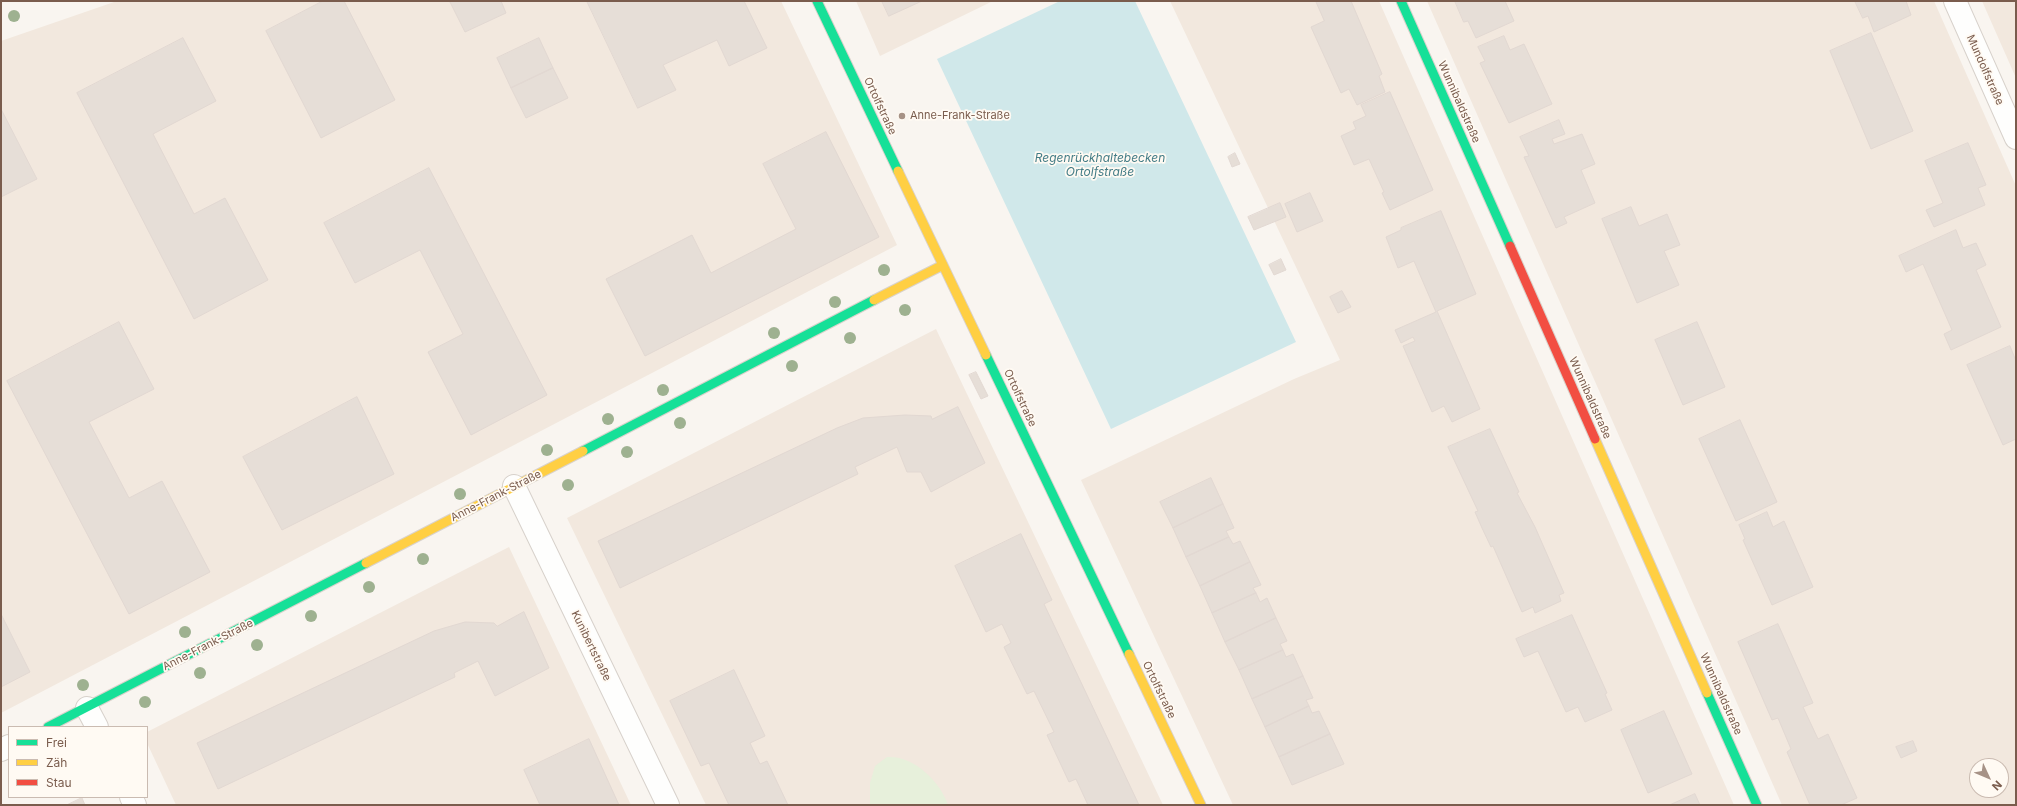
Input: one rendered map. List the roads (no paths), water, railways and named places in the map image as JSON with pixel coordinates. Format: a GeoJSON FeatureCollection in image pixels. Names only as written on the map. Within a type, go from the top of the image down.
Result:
{"type":"FeatureCollection","features":[{"type":"Feature","properties":{"kind":"street","name":"Ortolfstraße"},"geometry":{"type":"LineString","coordinates":[[817,1],[1201,805]]}},
{"type":"Feature","properties":{"kind":"street","name":"Wunnibaldstraße"},"geometry":{"type":"LineString","coordinates":[[1401,1],[1757,805]]}},
{"type":"Feature","properties":{"kind":"street","name":"Mundolfstraße"},"geometry":{"type":"LineString","coordinates":[[1955,1],[2016,138]]}},
{"type":"Feature","properties":{"kind":"street","name":"Anne-Frank-Straße"},"geometry":{"type":"LineString","coordinates":[[50,726],[943,265]]}},
{"type":"Feature","properties":{"kind":"street","name":"Kunibertstraße"},"geometry":{"type":"LineString","coordinates":[[514,486],[668,805]]}},
{"type":"Feature","properties":{"kind":"street"},"geometry":{"type":"LineString","coordinates":[[87,708],[96,726]]}},
{"type":"Feature","properties":{"kind":"water","name":"Regenrückhaltebecken Ortolfstraße"},"geometry":{"type":"Polygon","coordinates":[[[1060,1],[1135,1],[1296,342],[1111,429],[937,59],[1060,1]]]}},
{"type":"Feature","properties":{"kind":"place","name":"Anne-Frank-Straße"},"geometry":{"type":"Point","coordinates":[902,116]}}]}
